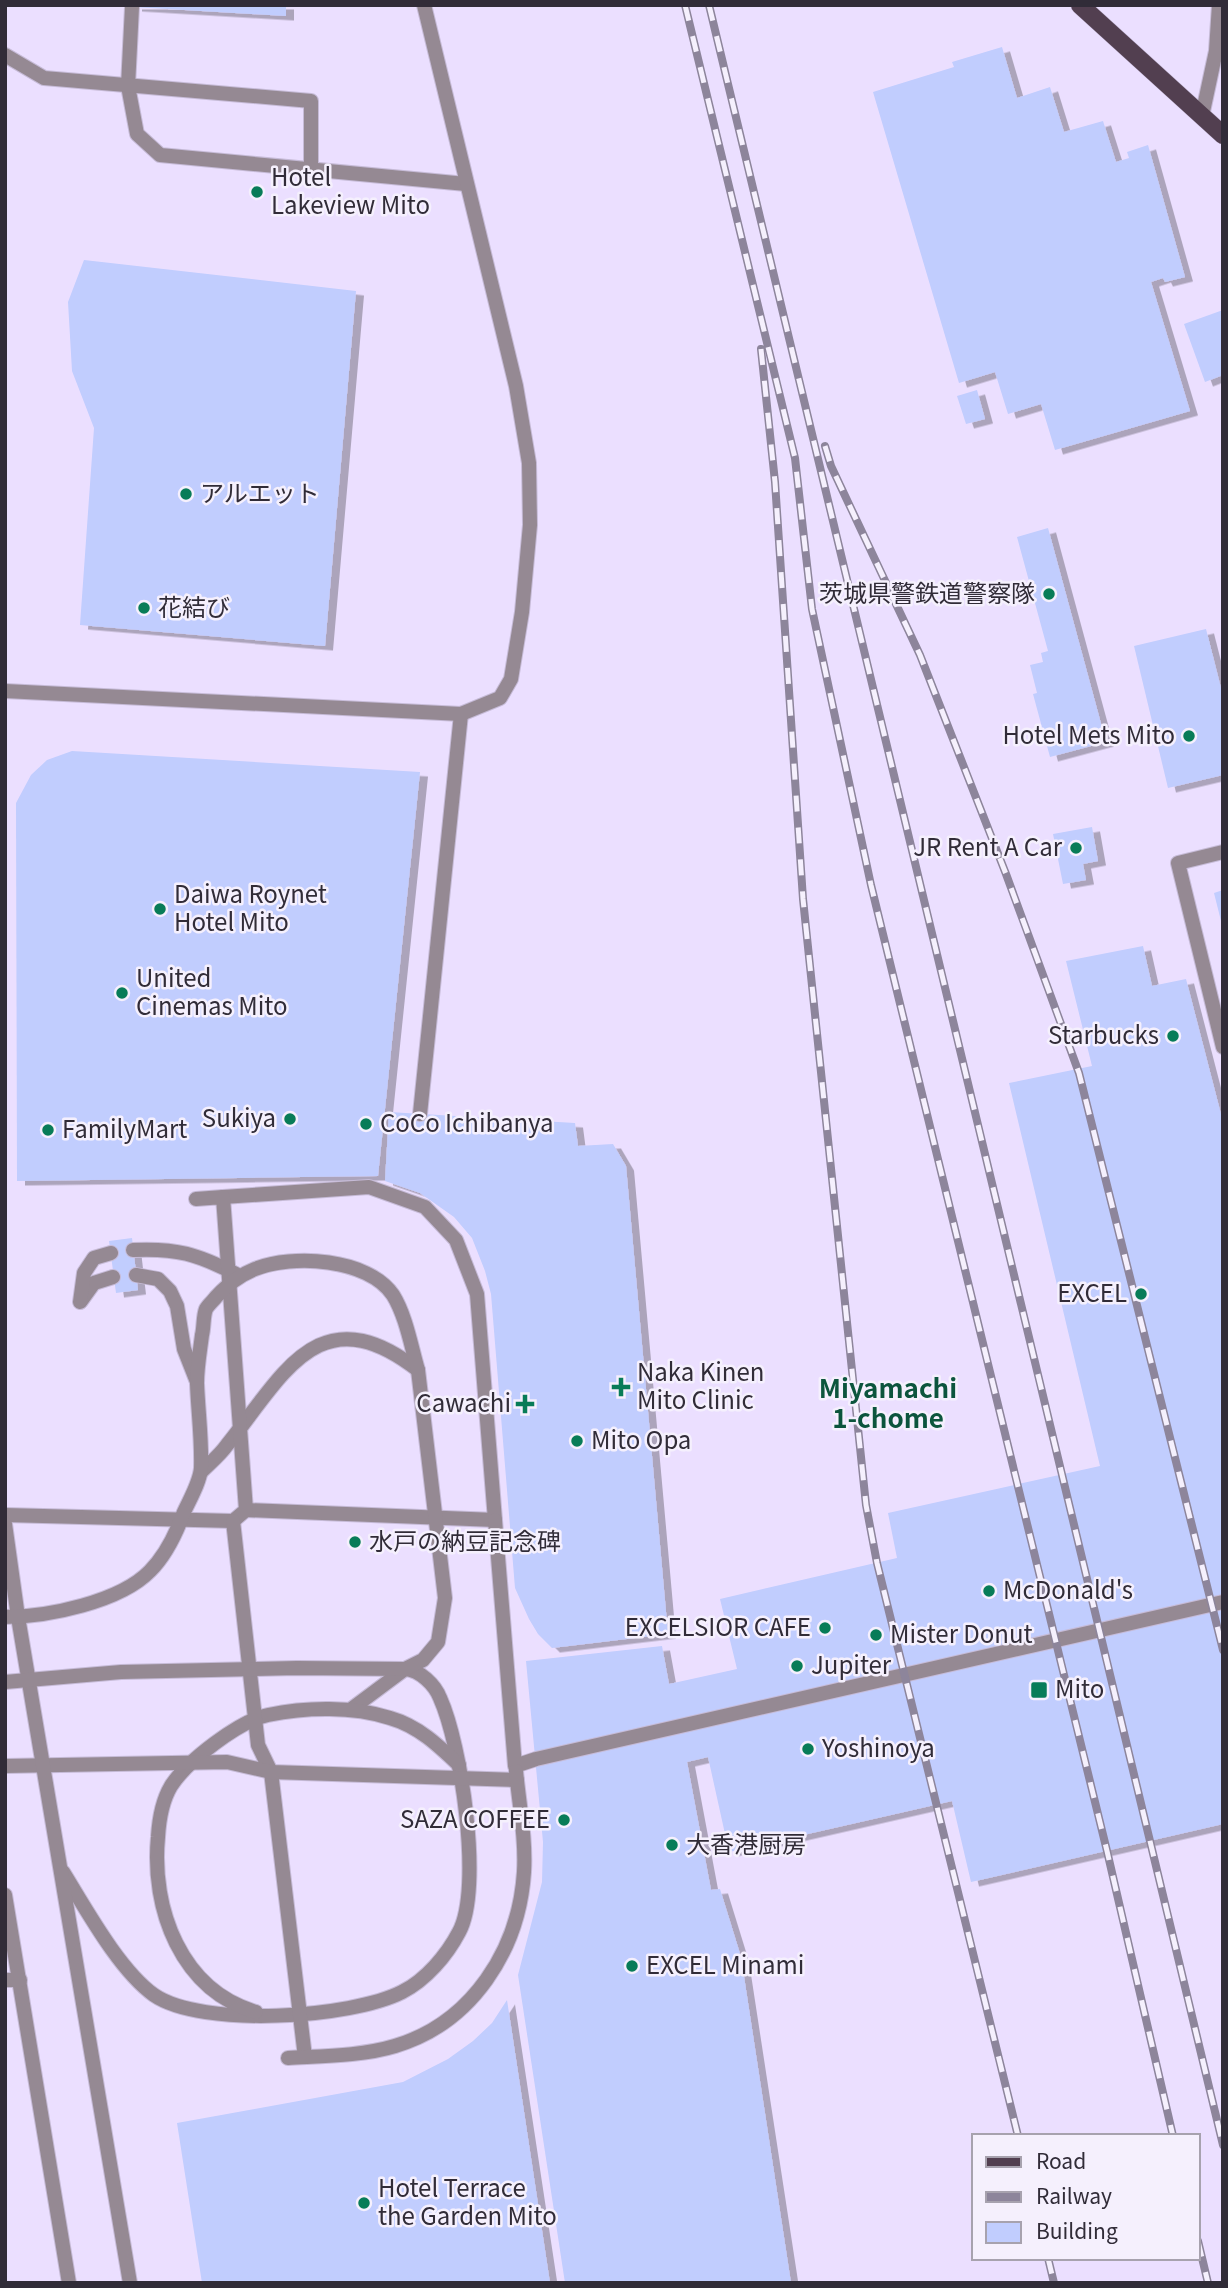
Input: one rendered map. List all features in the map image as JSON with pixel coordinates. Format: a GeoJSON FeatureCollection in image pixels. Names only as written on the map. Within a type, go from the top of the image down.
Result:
{"type":"FeatureCollection","features":[{"type":"Feature","properties":{"kind":"main road"},"geometry":{"type":"LineString","coordinates":[[1080,5],[1223,135]]}},
{"type":"Feature","properties":{"kind":"street"},"geometry":{"type":"LineString","coordinates":[[5,691],[461,714],[500,698],[511,680],[522,612],[530,525],[529,463],[516,386],[424,5]]}},
{"type":"Feature","properties":{"kind":"street"},"geometry":{"type":"LineString","coordinates":[[1202,116],[1216,51],[1219,5]]}},
{"type":"Feature","properties":{"kind":"street"},"geometry":{"type":"LineString","coordinates":[[132,7],[128,86],[138,134],[160,155],[466,184]]}},
{"type":"Feature","properties":{"kind":"street"},"geometry":{"type":"LineString","coordinates":[[5,55],[44,78],[311,101],[311,169]]}},
{"type":"Feature","properties":{"kind":"street"},"geometry":{"type":"LineString","coordinates":[[420,1114],[461,714]]}},
{"type":"Feature","properties":{"kind":"street"},"geometry":{"type":"LineString","coordinates":[[1223,852],[1178,863],[1223,1046]]}},
{"type":"Feature","properties":{"kind":"street"},"geometry":{"type":"LineString","coordinates":[[196,1199],[369,1187],[425,1207],[456,1240],[477,1294],[523,1837],[524,1874],[511,1937],[492,1975],[460,2011],[430,2031],[394,2046],[288,2058]]}},
{"type":"Feature","properties":{"kind":"street"},"geometry":{"type":"LineString","coordinates":[[223,1197],[246,1510]]}},
{"type":"Feature","properties":{"kind":"street"},"geometry":{"type":"LineString","coordinates":[[133,1250],[152,1249],[202,1256],[240,1276]]}},
{"type":"Feature","properties":{"kind":"street"},"geometry":{"type":"LineString","coordinates":[[110,1253],[94,1258],[84,1273],[80,1302],[94,1283],[113,1277]]}},
{"type":"Feature","properties":{"kind":"street"},"geometry":{"type":"LineString","coordinates":[[12,1617],[64,1609],[94,1601],[135,1583],[148,1573],[162,1556],[177,1531],[201,1472],[197,1382],[206,1309],[222,1290],[240,1276],[258,1268],[320,1261],[350,1265],[373,1277],[392,1294],[409,1337],[418,1370],[445,1598],[438,1642],[423,1660],[405,1669],[350,1710]]}},
{"type":"Feature","properties":{"kind":"street"},"geometry":{"type":"LineString","coordinates":[[136,1275],[158,1279],[170,1291],[177,1306],[184,1349],[197,1382]]}},
{"type":"Feature","properties":{"kind":"street"},"geometry":{"type":"LineString","coordinates":[[201,1472],[226,1447],[288,1366],[309,1350],[329,1341],[353,1340],[374,1344],[397,1353],[418,1370]]}},
{"type":"Feature","properties":{"kind":"street"},"geometry":{"type":"LineString","coordinates":[[5,1515],[233,1521],[246,1510],[495,1520]]}},
{"type":"Feature","properties":{"kind":"street"},"geometry":{"type":"LineString","coordinates":[[233,1521],[258,1745],[271,1772],[305,2057]]}},
{"type":"Feature","properties":{"kind":"street"},"geometry":{"type":"LineString","coordinates":[[5,1524],[12,1617],[30,1679],[130,2283]]}},
{"type":"Feature","properties":{"kind":"street"},"geometry":{"type":"LineString","coordinates":[[5,1766],[227,1762],[271,1772],[516,1773],[536,1759],[1223,1602]]}},
{"type":"Feature","properties":{"kind":"street"},"geometry":{"type":"LineString","coordinates":[[5,1682],[121,1672],[405,1669],[425,1678],[439,1695],[450,1725],[459,1765],[470,1883],[468,1910],[460,1930],[445,1953],[422,1979],[402,1992],[379,2001],[331,2011],[271,2016],[189,2010],[155,1995],[141,1984],[120,1958],[63,1872]]}},
{"type":"Feature","properties":{"kind":"street"},"geometry":{"type":"LineString","coordinates":[[271,2016],[242,2008],[213,1989],[190,1965],[170,1935],[159,1899],[156,1860],[160,1818],[171,1786],[197,1756],[233,1731],[266,1715],[304,1711],[350,1710],[390,1718],[426,1735],[459,1765]]}},
{"type":"Feature","properties":{"kind":"street"},"geometry":{"type":"LineString","coordinates":[[5,1895],[13,1980],[69,2283]]}},
{"type":"Feature","properties":{"kind":"building"},"geometry":{"type":"Polygon","coordinates":[[[286,5],[286,16],[134,7],[286,5]]]}},
{"type":"Feature","properties":{"kind":"building"},"geometry":{"type":"Polygon","coordinates":[[[1002,47],[1017,98],[1050,87],[1064,132],[1103,121],[1116,162],[1129,158],[1127,152],[1148,145],[1185,277],[1165,282],[1163,278],[1151,282],[1190,411],[1055,450],[1041,404],[1008,414],[995,372],[959,383],[873,92],[954,67],[952,62],[1002,47]]]}},
{"type":"Feature","properties":{"kind":"building"},"geometry":{"type":"Polygon","coordinates":[[[84,260],[356,291],[325,646],[80,625],[94,428],[72,371],[68,302],[84,260]]]}},
{"type":"Feature","properties":{"kind":"building"},"geometry":{"type":"Polygon","coordinates":[[[1223,310],[1223,375],[1205,382],[1184,324],[1223,310]]]}},
{"type":"Feature","properties":{"kind":"building"},"geometry":{"type":"Polygon","coordinates":[[[977,390],[985,419],[966,424],[957,396],[977,390]]]}},
{"type":"Feature","properties":{"kind":"building","name":"茨城県警鉄道警察隊"},"geometry":{"type":"Polygon","coordinates":[[[1048,528],[1106,742],[1050,757],[1033,694],[1037,693],[1030,665],[1043,662],[1041,653],[1048,651],[1017,537],[1048,528]]]}},
{"type":"Feature","properties":{"kind":"building","name":"Hotel Mets Mito"},"geometry":{"type":"Polygon","coordinates":[[[1206,629],[1223,696],[1223,775],[1168,788],[1134,646],[1206,629]]]}},
{"type":"Feature","properties":{"kind":"building"},"geometry":{"type":"Polygon","coordinates":[[[72,751],[420,772],[378,1176],[17,1181],[16,803],[31,775],[47,760],[72,751]]]}},
{"type":"Feature","properties":{"kind":"building","name":"JR Rent A Car"},"geometry":{"type":"Polygon","coordinates":[[[1092,827],[1098,861],[1083,864],[1086,880],[1063,884],[1053,834],[1092,827]]]}},
{"type":"Feature","properties":{"kind":"building"},"geometry":{"type":"Polygon","coordinates":[[[1223,890],[1223,925],[1222,925],[1214,893],[1223,890]]]}},
{"type":"Feature","properties":{"kind":"building","name":"EXCEL"},"geometry":{"type":"Polygon","coordinates":[[[1143,946],[1152,986],[1186,979],[1223,1122],[1223,1824],[971,1882],[952,1801],[729,1852],[708,1757],[687,1762],[711,1890],[720,1889],[741,1957],[791,2283],[565,2283],[518,1975],[542,1882],[543,1842],[526,1661],[662,1646],[669,1684],[737,1669],[720,1599],[897,1558],[888,1513],[1100,1466],[1009,1083],[1092,1066],[1066,961],[1143,946]]]}},
{"type":"Feature","properties":{"kind":"building","name":"Mito Opa"},"geometry":{"type":"Polygon","coordinates":[[[389,1112],[575,1123],[578,1146],[613,1144],[626,1166],[668,1634],[552,1648],[538,1634],[529,1619],[515,1588],[491,1294],[485,1271],[472,1238],[454,1217],[420,1193],[385,1181],[389,1112]]]}},
{"type":"Feature","properties":{"kind":"building"},"geometry":{"type":"Polygon","coordinates":[[[132,1238],[138,1290],[116,1293],[109,1241],[132,1238]]]}},
{"type":"Feature","properties":{"kind":"building","name":"Hotel Terrace the Garden Mito"},"geometry":{"type":"Polygon","coordinates":[[[507,2000],[550,2283],[202,2283],[177,2123],[403,2082],[448,2059],[473,2041],[492,2023],[507,2000]]]}},
{"type":"Feature","properties":{"kind":"railway"},"geometry":{"type":"LineString","coordinates":[[685,5],[795,458],[812,609],[871,885],[1107,1851],[1173,2134]]}},
{"type":"Feature","properties":{"kind":"railway"},"geometry":{"type":"LineString","coordinates":[[709,5],[1223,2145]]}},
{"type":"Feature","properties":{"kind":"railway"},"geometry":{"type":"LineString","coordinates":[[761,349],[775,482],[803,899],[866,1505],[877,1563],[1018,2134]]}},
{"type":"Feature","properties":{"kind":"railway"},"geometry":{"type":"LineString","coordinates":[[825,446],[831,466],[920,655],[1006,874],[1079,1073],[1223,1650]]}},
{"type":"Feature","properties":{"kind":"railway"},"geometry":{"type":"LineString","coordinates":[[1200,2249],[1208,2283]]}},
{"type":"Feature","properties":{"kind":"railway"},"geometry":{"type":"LineString","coordinates":[[1048,2260],[1054,2283]]}},
{"type":"Feature","properties":{"kind":"place","name":"Hotel Lakeview Mito"},"geometry":{"type":"Point","coordinates":[257,192]}},
{"type":"Feature","properties":{"kind":"place","name":"アルエット"},"geometry":{"type":"Point","coordinates":[186,494]}},
{"type":"Feature","properties":{"kind":"place","name":"茨城県警鉄道警察隊"},"geometry":{"type":"Point","coordinates":[1049,594]}},
{"type":"Feature","properties":{"kind":"place","name":"花結び"},"geometry":{"type":"Point","coordinates":[144,608]}},
{"type":"Feature","properties":{"kind":"place","name":"Hotel Mets Mito"},"geometry":{"type":"Point","coordinates":[1189,736]}},
{"type":"Feature","properties":{"kind":"place","name":"JR Rent A Car"},"geometry":{"type":"Point","coordinates":[1076,848]}},
{"type":"Feature","properties":{"kind":"place","name":"Daiwa Roynet Hotel Mito"},"geometry":{"type":"Point","coordinates":[160,909]}},
{"type":"Feature","properties":{"kind":"place","name":"United Cinemas Mito"},"geometry":{"type":"Point","coordinates":[122,993]}},
{"type":"Feature","properties":{"kind":"place","name":"Starbucks"},"geometry":{"type":"Point","coordinates":[1173,1036]}},
{"type":"Feature","properties":{"kind":"place","name":"Sukiya"},"geometry":{"type":"Point","coordinates":[290,1119]}},
{"type":"Feature","properties":{"kind":"place","name":"CoCo Ichibanya"},"geometry":{"type":"Point","coordinates":[366,1124]}},
{"type":"Feature","properties":{"kind":"place","name":"FamilyMart"},"geometry":{"type":"Point","coordinates":[48,1130]}},
{"type":"Feature","properties":{"kind":"place","name":"EXCEL"},"geometry":{"type":"Point","coordinates":[1141,1294]}},
{"type":"Feature","properties":{"kind":"place","name":"Naka Kinen Mito Clinic"},"geometry":{"type":"Point","coordinates":[621,1387]}},
{"type":"Feature","properties":{"kind":"place","name":"Cawachi"},"geometry":{"type":"Point","coordinates":[525,1404]}},
{"type":"Feature","properties":{"kind":"place","name":"Mito Opa"},"geometry":{"type":"Point","coordinates":[577,1441]}},
{"type":"Feature","properties":{"kind":"place","name":"水戸の納豆記念碑"},"geometry":{"type":"Point","coordinates":[355,1542]}},
{"type":"Feature","properties":{"kind":"place","name":"McDonald's"},"geometry":{"type":"Point","coordinates":[989,1591]}},
{"type":"Feature","properties":{"kind":"place","name":"EXCELSIOR CAFE"},"geometry":{"type":"Point","coordinates":[825,1628]}},
{"type":"Feature","properties":{"kind":"place","name":"Mister Donut"},"geometry":{"type":"Point","coordinates":[876,1635]}},
{"type":"Feature","properties":{"kind":"place","name":"Jupiter"},"geometry":{"type":"Point","coordinates":[797,1666]}},
{"type":"Feature","properties":{"kind":"place","name":"Mito"},"geometry":{"type":"Point","coordinates":[1039,1690]}},
{"type":"Feature","properties":{"kind":"place","name":"Yoshinoya"},"geometry":{"type":"Point","coordinates":[808,1749]}},
{"type":"Feature","properties":{"kind":"place","name":"SAZA COFFEE"},"geometry":{"type":"Point","coordinates":[564,1820]}},
{"type":"Feature","properties":{"kind":"place","name":"大香港厨房"},"geometry":{"type":"Point","coordinates":[672,1845]}},
{"type":"Feature","properties":{"kind":"place","name":"EXCEL Minami"},"geometry":{"type":"Point","coordinates":[632,1966]}},
{"type":"Feature","properties":{"kind":"place","name":"Hotel Terrace the Garden Mito"},"geometry":{"type":"Point","coordinates":[364,2203]}},
{"type":"Feature","properties":{"kind":"district","name":"Miyamachi 1-chome"},"geometry":{"type":"Point","coordinates":[888,1404]}}]}
